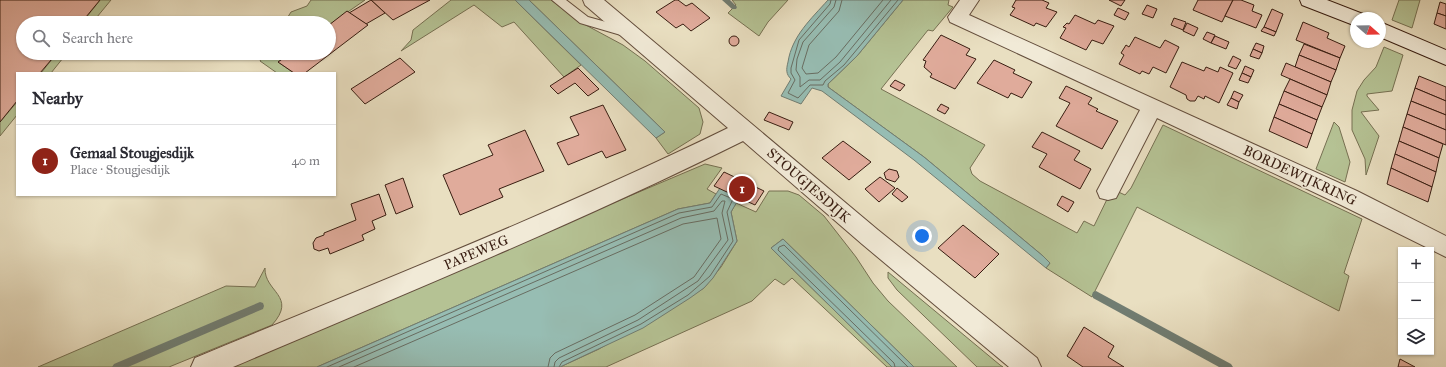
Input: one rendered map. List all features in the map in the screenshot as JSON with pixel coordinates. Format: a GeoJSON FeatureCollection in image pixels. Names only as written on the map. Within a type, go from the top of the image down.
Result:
{"type":"FeatureCollection","features":[{"type":"Feature","properties":{"kind":"street","name":"STOUGJESDIJK"},"geometry":{"type":"LineString","coordinates":[[592,0],[870,237],[1028,367]]}},
{"type":"Feature","properties":{"kind":"street","name":"BORDEWIJKRING"},"geometry":{"type":"LineString","coordinates":[[970,0],[957,17],[1349,198],[1446,247]]}},
{"type":"Feature","properties":{"kind":"street"},"geometry":{"type":"LineString","coordinates":[[1310,0],[1350,17]]}},
{"type":"Feature","properties":{"kind":"street"},"geometry":{"type":"LineString","coordinates":[[1386,32],[1446,58]]}},
{"type":"Feature","properties":{"kind":"street"},"geometry":{"type":"LineString","coordinates":[[1108,191],[1152,107]]}},
{"type":"Feature","properties":{"kind":"street","name":"PAPEWEG"},"geometry":{"type":"LineString","coordinates":[[204,367],[543,223],[686,159],[745,130]]}},
{"type":"Feature","properties":{"kind":"lane"},"geometry":{"type":"LineString","coordinates":[[558,0],[584,20],[593,24],[631,33]]}},
{"type":"Feature","properties":{"kind":"green space"},"geometry":{"type":"Polygon","coordinates":[[[100,0],[111,0],[98,16],[87,16],[100,0]]]}},
{"type":"Feature","properties":{"kind":"green space"},"geometry":{"type":"Polygon","coordinates":[[[311,0],[365,0],[336,20],[336,16],[288,16],[291,12],[307,6],[311,0]]]}},
{"type":"Feature","properties":{"kind":"green space"},"geometry":{"type":"Polygon","coordinates":[[[451,0],[515,0],[581,65],[564,77],[514,22],[502,27],[474,5],[401,51],[411,40],[413,30],[451,0]]]}},
{"type":"Feature","properties":{"kind":"green space"},"geometry":{"type":"Polygon","coordinates":[[[529,0],[551,0],[582,23],[623,45],[645,61],[699,108],[703,122],[700,134],[668,154],[656,138],[665,132],[529,0]]]}},
{"type":"Feature","properties":{"kind":"green space"},"geometry":{"type":"Polygon","coordinates":[[[732,0],[788,0],[768,22],[759,36],[728,13],[736,5],[732,0]]]}},
{"type":"Feature","properties":{"kind":"green space"},"geometry":{"type":"Polygon","coordinates":[[[903,0],[949,0],[948,5],[953,7],[933,31],[928,30],[881,89],[985,145],[970,168],[972,174],[980,181],[1077,233],[1084,221],[1094,226],[1112,189],[1125,195],[1131,188],[1163,125],[1362,219],[1344,273],[1349,276],[1339,311],[1137,207],[1092,297],[1046,268],[1050,263],[1043,256],[924,157],[828,87],[828,84],[857,56],[903,0]]]}},
{"type":"Feature","properties":{"kind":"green space"},"geometry":{"type":"Polygon","coordinates":[[[1399,0],[1420,0],[1412,28],[1392,20],[1399,0]]]}},
{"type":"Feature","properties":{"kind":"green space"},"geometry":{"type":"Polygon","coordinates":[[[1384,48],[1403,55],[1392,91],[1367,94],[1379,110],[1361,112],[1379,136],[1366,175],[1365,159],[1352,130],[1352,110],[1357,91],[1364,80],[1376,67],[1384,48]]]}},
{"type":"Feature","properties":{"kind":"green space"},"geometry":{"type":"Polygon","coordinates":[[[51,60],[61,60],[52,72],[42,72],[51,60]]]}},
{"type":"Feature","properties":{"kind":"green space"},"geometry":{"type":"Polygon","coordinates":[[[281,60],[278,62],[293,72],[276,72],[260,61],[281,60]]]}},
{"type":"Feature","properties":{"kind":"green space"},"geometry":{"type":"Polygon","coordinates":[[[16,103],[16,116],[0,136],[0,122],[16,103]]]}},
{"type":"Feature","properties":{"kind":"green space"},"geometry":{"type":"Polygon","coordinates":[[[1334,122],[1339,127],[1350,162],[1345,182],[1316,169],[1334,122]]]}},
{"type":"Feature","properties":{"kind":"green space"},"geometry":{"type":"Polygon","coordinates":[[[705,164],[722,168],[707,189],[716,194],[710,203],[678,209],[317,367],[226,367],[705,164]]]}},
{"type":"Feature","properties":{"kind":"green space"},"geometry":{"type":"Polygon","coordinates":[[[769,191],[788,191],[799,195],[824,216],[888,301],[957,367],[914,367],[783,239],[771,248],[892,367],[887,367],[792,278],[784,285],[775,279],[752,301],[606,367],[560,367],[599,349],[704,288],[721,267],[737,241],[731,212],[736,203],[756,212],[769,191]]]}},
{"type":"Feature","properties":{"kind":"green space"},"geometry":{"type":"Polygon","coordinates":[[[265,268],[269,283],[278,295],[282,307],[279,315],[272,325],[169,367],[38,367],[226,286],[255,287],[265,268]]]}},
{"type":"Feature","properties":{"kind":"green space"},"geometry":{"type":"Polygon","coordinates":[[[888,272],[1003,367],[977,367],[897,290],[888,278],[888,272]]]}},
{"type":"Feature","properties":{"kind":"water"},"geometry":{"type":"Polygon","coordinates":[[[515,0],[529,0],[665,132],[656,138],[515,0]]]}},
{"type":"Feature","properties":{"kind":"water"},"geometry":{"type":"Polygon","coordinates":[[[828,0],[903,0],[857,56],[828,84],[828,87],[924,157],[1043,256],[1050,263],[1046,268],[914,160],[822,91],[812,88],[801,104],[781,96],[791,79],[787,74],[787,65],[794,44],[803,28],[828,0]]]}},
{"type":"Feature","properties":{"kind":"water"},"geometry":{"type":"Polygon","coordinates":[[[720,188],[740,197],[731,212],[737,241],[713,278],[704,288],[690,298],[643,328],[560,367],[317,367],[678,209],[710,203],[720,188]]]}},
{"type":"Feature","properties":{"kind":"water"},"geometry":{"type":"Polygon","coordinates":[[[783,239],[914,367],[892,367],[771,248],[783,239]]]}},
{"type":"Feature","properties":{"kind":"building"},"geometry":{"type":"Polygon","coordinates":[[[0,0],[100,0],[87,16],[16,16],[16,60],[51,60],[41,72],[16,72],[16,102],[0,122],[0,0]]]}},
{"type":"Feature","properties":{"kind":"building"},"geometry":{"type":"Polygon","coordinates":[[[371,0],[430,0],[393,20],[371,0]]]}},
{"type":"Feature","properties":{"kind":"building"},"geometry":{"type":"Polygon","coordinates":[[[371,0],[385,13],[366,24],[349,13],[371,0]]]}},
{"type":"Feature","properties":{"kind":"building"},"geometry":{"type":"Polygon","coordinates":[[[675,0],[678,0],[686,6],[692,3],[710,18],[691,31],[683,24],[676,28],[656,12],[675,0]]]}},
{"type":"Feature","properties":{"kind":"building"},"geometry":{"type":"Polygon","coordinates":[[[1016,0],[1042,0],[1049,3],[1046,8],[1057,12],[1046,27],[1036,23],[1034,26],[1010,15],[1015,8],[1012,7],[1016,0]]]}},
{"type":"Feature","properties":{"kind":"building"},"geometry":{"type":"Polygon","coordinates":[[[1109,0],[1125,0],[1121,6],[1109,0]]]}},
{"type":"Feature","properties":{"kind":"building"},"geometry":{"type":"Polygon","coordinates":[[[1198,0],[1233,0],[1222,22],[1193,10],[1198,0]]]}},
{"type":"Feature","properties":{"kind":"building"},"geometry":{"type":"Polygon","coordinates":[[[1233,0],[1241,0],[1254,5],[1252,11],[1262,15],[1256,28],[1225,16],[1233,0]]]}},
{"type":"Feature","properties":{"kind":"building"},"geometry":{"type":"Polygon","coordinates":[[[1440,2],[1446,4],[1446,16],[1437,13],[1440,2]]]}},
{"type":"Feature","properties":{"kind":"building"},"geometry":{"type":"Polygon","coordinates":[[[1147,5],[1157,9],[1153,18],[1142,14],[1147,5]]]}},
{"type":"Feature","properties":{"kind":"building"},"geometry":{"type":"Polygon","coordinates":[[[1118,8],[1129,13],[1125,20],[1114,15],[1118,8]]]}},
{"type":"Feature","properties":{"kind":"building"},"geometry":{"type":"Polygon","coordinates":[[[1272,9],[1283,14],[1276,32],[1264,27],[1272,9]]]}},
{"type":"Feature","properties":{"kind":"building"},"geometry":{"type":"Polygon","coordinates":[[[347,11],[368,25],[336,49],[336,20],[347,11]]]}},
{"type":"Feature","properties":{"kind":"building"},"geometry":{"type":"Polygon","coordinates":[[[1437,13],[1446,16],[1446,29],[1434,24],[1437,13]]]}},
{"type":"Feature","properties":{"kind":"building"},"geometry":{"type":"Polygon","coordinates":[[[1075,15],[1095,24],[1098,20],[1114,26],[1103,44],[1092,40],[1086,50],[1060,38],[1066,28],[1063,27],[1067,23],[1069,24],[1075,15]]]}},
{"type":"Feature","properties":{"kind":"building"},"geometry":{"type":"Polygon","coordinates":[[[1174,18],[1186,22],[1183,30],[1171,25],[1174,18]]]}},
{"type":"Feature","properties":{"kind":"building"},"geometry":{"type":"Polygon","coordinates":[[[1303,22],[1329,33],[1327,38],[1345,46],[1340,58],[1296,40],[1303,22]]]}},
{"type":"Feature","properties":{"kind":"building"},"geometry":{"type":"Polygon","coordinates":[[[1187,23],[1198,28],[1194,36],[1183,31],[1187,23]]]}},
{"type":"Feature","properties":{"kind":"building"},"geometry":{"type":"Polygon","coordinates":[[[1264,27],[1276,32],[1274,36],[1261,31],[1264,27]]]}},
{"type":"Feature","properties":{"kind":"building"},"geometry":{"type":"Polygon","coordinates":[[[1207,32],[1215,35],[1211,43],[1203,39],[1207,32]]]}},
{"type":"Feature","properties":{"kind":"building"},"geometry":{"type":"Polygon","coordinates":[[[941,35],[970,49],[966,55],[976,59],[955,89],[930,77],[932,74],[924,67],[926,61],[923,60],[941,35]]]}},
{"type":"Feature","properties":{"kind":"building"},"geometry":{"type":"Polygon","coordinates":[[[734,36],[739,41],[734,46],[729,41],[734,36]]]}},
{"type":"Feature","properties":{"kind":"building"},"geometry":{"type":"Polygon","coordinates":[[[1215,36],[1229,42],[1226,49],[1211,43],[1215,36]]]}},
{"type":"Feature","properties":{"kind":"building"},"geometry":{"type":"Polygon","coordinates":[[[1135,37],[1160,48],[1165,40],[1179,47],[1166,73],[1153,67],[1149,74],[1142,71],[1140,74],[1119,64],[1124,55],[1121,53],[1126,45],[1129,47],[1135,37]]]}},
{"type":"Feature","properties":{"kind":"building"},"geometry":{"type":"Polygon","coordinates":[[[1256,43],[1264,46],[1262,53],[1253,49],[1256,43]]]}},
{"type":"Feature","properties":{"kind":"building"},"geometry":{"type":"Polygon","coordinates":[[[1304,44],[1340,58],[1336,70],[1299,55],[1304,44]]]}},
{"type":"Feature","properties":{"kind":"building"},"geometry":{"type":"Polygon","coordinates":[[[1253,49],[1262,53],[1259,59],[1250,56],[1253,49]]]}},
{"type":"Feature","properties":{"kind":"building"},"geometry":{"type":"Polygon","coordinates":[[[1299,55],[1336,70],[1331,82],[1295,67],[1299,55]]]}},
{"type":"Feature","properties":{"kind":"building"},"geometry":{"type":"Polygon","coordinates":[[[1233,56],[1241,60],[1236,69],[1228,66],[1233,56]]]}},
{"type":"Feature","properties":{"kind":"building"},"geometry":{"type":"Polygon","coordinates":[[[400,58],[415,72],[365,104],[351,89],[400,58]]]}},
{"type":"Feature","properties":{"kind":"building"},"geometry":{"type":"Polygon","coordinates":[[[281,60],[322,60],[306,72],[293,72],[278,62],[281,60]]]}},
{"type":"Feature","properties":{"kind":"building"},"geometry":{"type":"Polygon","coordinates":[[[994,60],[1015,70],[1013,73],[1032,82],[1022,98],[1011,93],[1008,98],[977,83],[994,60]]]}},
{"type":"Feature","properties":{"kind":"building"},"geometry":{"type":"Polygon","coordinates":[[[1182,62],[1204,71],[1206,67],[1218,72],[1220,67],[1233,73],[1219,103],[1205,96],[1204,99],[1198,96],[1195,101],[1190,101],[1187,99],[1186,95],[1170,87],[1182,62]]]}},
{"type":"Feature","properties":{"kind":"building"},"geometry":{"type":"Polygon","coordinates":[[[1286,63],[1331,82],[1327,95],[1281,75],[1286,63]]]}},
{"type":"Feature","properties":{"kind":"building"},"geometry":{"type":"Polygon","coordinates":[[[1245,66],[1254,70],[1251,77],[1242,73],[1245,66]]]}},
{"type":"Feature","properties":{"kind":"building"},"geometry":{"type":"Polygon","coordinates":[[[578,68],[599,89],[588,96],[575,83],[558,94],[550,86],[578,68]]]}},
{"type":"Feature","properties":{"kind":"building"},"geometry":{"type":"Polygon","coordinates":[[[1242,73],[1251,77],[1248,83],[1239,80],[1242,73]]]}},
{"type":"Feature","properties":{"kind":"building"},"geometry":{"type":"Polygon","coordinates":[[[1419,76],[1446,87],[1446,101],[1415,88],[1419,76]]]}},
{"type":"Feature","properties":{"kind":"building"},"geometry":{"type":"Polygon","coordinates":[[[1290,79],[1327,95],[1322,107],[1284,91],[1290,79]]]}},
{"type":"Feature","properties":{"kind":"building"},"geometry":{"type":"Polygon","coordinates":[[[895,80],[905,85],[900,91],[890,86],[895,80]]]}},
{"type":"Feature","properties":{"kind":"building"},"geometry":{"type":"Polygon","coordinates":[[[1066,86],[1092,98],[1088,104],[1098,109],[1096,111],[1118,121],[1102,149],[1056,126],[1070,103],[1059,98],[1066,86]]]}},
{"type":"Feature","properties":{"kind":"building"},"geometry":{"type":"Polygon","coordinates":[[[1415,88],[1446,101],[1446,115],[1411,101],[1415,88]]]}},
{"type":"Feature","properties":{"kind":"building"},"geometry":{"type":"Polygon","coordinates":[[[1234,91],[1243,95],[1239,102],[1231,98],[1234,91]]]}},
{"type":"Feature","properties":{"kind":"building"},"geometry":{"type":"Polygon","coordinates":[[[1284,91],[1322,107],[1317,120],[1279,104],[1284,91]]]}},
{"type":"Feature","properties":{"kind":"building"},"geometry":{"type":"Polygon","coordinates":[[[1231,98],[1239,102],[1237,109],[1227,105],[1231,98]]]}},
{"type":"Feature","properties":{"kind":"building"},"geometry":{"type":"Polygon","coordinates":[[[1411,101],[1446,115],[1446,130],[1407,114],[1411,101]]]}},
{"type":"Feature","properties":{"kind":"building"},"geometry":{"type":"Polygon","coordinates":[[[941,104],[949,108],[945,114],[937,110],[941,104]]]}},
{"type":"Feature","properties":{"kind":"building"},"geometry":{"type":"Polygon","coordinates":[[[1279,104],[1317,120],[1312,134],[1274,117],[1279,104]]]}},
{"type":"Feature","properties":{"kind":"building"},"geometry":{"type":"Polygon","coordinates":[[[603,105],[626,150],[606,158],[602,151],[568,165],[557,143],[579,135],[570,117],[603,105]]]}},
{"type":"Feature","properties":{"kind":"building"},"geometry":{"type":"Polygon","coordinates":[[[769,112],[793,122],[789,130],[764,120],[769,112]]]}},
{"type":"Feature","properties":{"kind":"building"},"geometry":{"type":"Polygon","coordinates":[[[1407,114],[1446,130],[1446,145],[1403,127],[1407,114]]]}},
{"type":"Feature","properties":{"kind":"building"},"geometry":{"type":"Polygon","coordinates":[[[1274,117],[1312,134],[1307,148],[1269,131],[1274,117]]]}},
{"type":"Feature","properties":{"kind":"building"},"geometry":{"type":"Polygon","coordinates":[[[1403,127],[1443,144],[1439,158],[1399,141],[1403,127]]]}},
{"type":"Feature","properties":{"kind":"building"},"geometry":{"type":"Polygon","coordinates":[[[525,130],[544,171],[499,189],[503,197],[460,215],[443,175],[493,155],[488,145],[525,130]]]}},
{"type":"Feature","properties":{"kind":"building"},"geometry":{"type":"Polygon","coordinates":[[[1042,132],[1080,151],[1074,160],[1091,169],[1080,189],[1039,167],[1047,154],[1032,147],[1042,132]]]}},
{"type":"Feature","properties":{"kind":"building"},"geometry":{"type":"Polygon","coordinates":[[[843,141],[871,162],[849,180],[822,158],[843,141]]]}},
{"type":"Feature","properties":{"kind":"building"},"geometry":{"type":"Polygon","coordinates":[[[1399,141],[1439,158],[1436,172],[1395,154],[1399,141]]]}},
{"type":"Feature","properties":{"kind":"building"},"geometry":{"type":"Polygon","coordinates":[[[1395,154],[1436,172],[1432,187],[1391,168],[1395,154]]]}},
{"type":"Feature","properties":{"kind":"building"},"geometry":{"type":"Polygon","coordinates":[[[1391,168],[1432,187],[1428,202],[1387,184],[1391,168]]]}},
{"type":"Feature","properties":{"kind":"building"},"geometry":{"type":"Polygon","coordinates":[[[889,169],[897,171],[899,177],[895,182],[886,179],[884,173],[889,169]]]}},
{"type":"Feature","properties":{"kind":"building"},"geometry":{"type":"Polygon","coordinates":[[[724,172],[764,191],[755,205],[714,186],[724,172]]]}},
{"type":"Feature","properties":{"kind":"building"},"geometry":{"type":"Polygon","coordinates":[[[880,177],[895,188],[879,202],[865,189],[880,177]]]}},
{"type":"Feature","properties":{"kind":"building"},"geometry":{"type":"Polygon","coordinates":[[[403,178],[413,207],[396,214],[385,185],[403,178]]]}},
{"type":"Feature","properties":{"kind":"building"},"geometry":{"type":"Polygon","coordinates":[[[897,188],[908,197],[902,202],[892,194],[897,188]]]}},
{"type":"Feature","properties":{"kind":"building"},"geometry":{"type":"Polygon","coordinates":[[[379,194],[386,215],[372,221],[375,229],[362,235],[364,240],[330,254],[328,248],[319,251],[314,249],[313,243],[316,238],[324,235],[324,233],[356,220],[351,204],[379,194]]]}},
{"type":"Feature","properties":{"kind":"building"},"geometry":{"type":"Polygon","coordinates":[[[1062,196],[1074,202],[1068,212],[1057,205],[1062,196]]]}},
{"type":"Feature","properties":{"kind":"building"},"geometry":{"type":"Polygon","coordinates":[[[963,225],[999,254],[975,278],[938,248],[963,225]]]}},
{"type":"Feature","properties":{"kind":"building"},"geometry":{"type":"Polygon","coordinates":[[[1084,327],[1114,346],[1108,357],[1124,367],[1083,367],[1067,356],[1084,327]]]}},
{"type":"Feature","properties":{"kind":"building"},"geometry":{"type":"Polygon","coordinates":[[[1400,359],[1415,367],[1398,367],[1400,359]]]}},
{"type":"Feature","properties":{"kind":"waterway"},"geometry":{"type":"LineString","coordinates":[[725,0],[734,7]]}},
{"type":"Feature","properties":{"kind":"waterway"},"geometry":{"type":"LineString","coordinates":[[1096,295],[1228,367]]}},
{"type":"Feature","properties":{"kind":"waterway"},"geometry":{"type":"LineString","coordinates":[[117,367],[260,306]]}},
{"type":"Feature","properties":{"kind":"place","name":"Gemaal Stougjesdijk"},"geometry":{"type":"Point","coordinates":[742,189]}}]}
